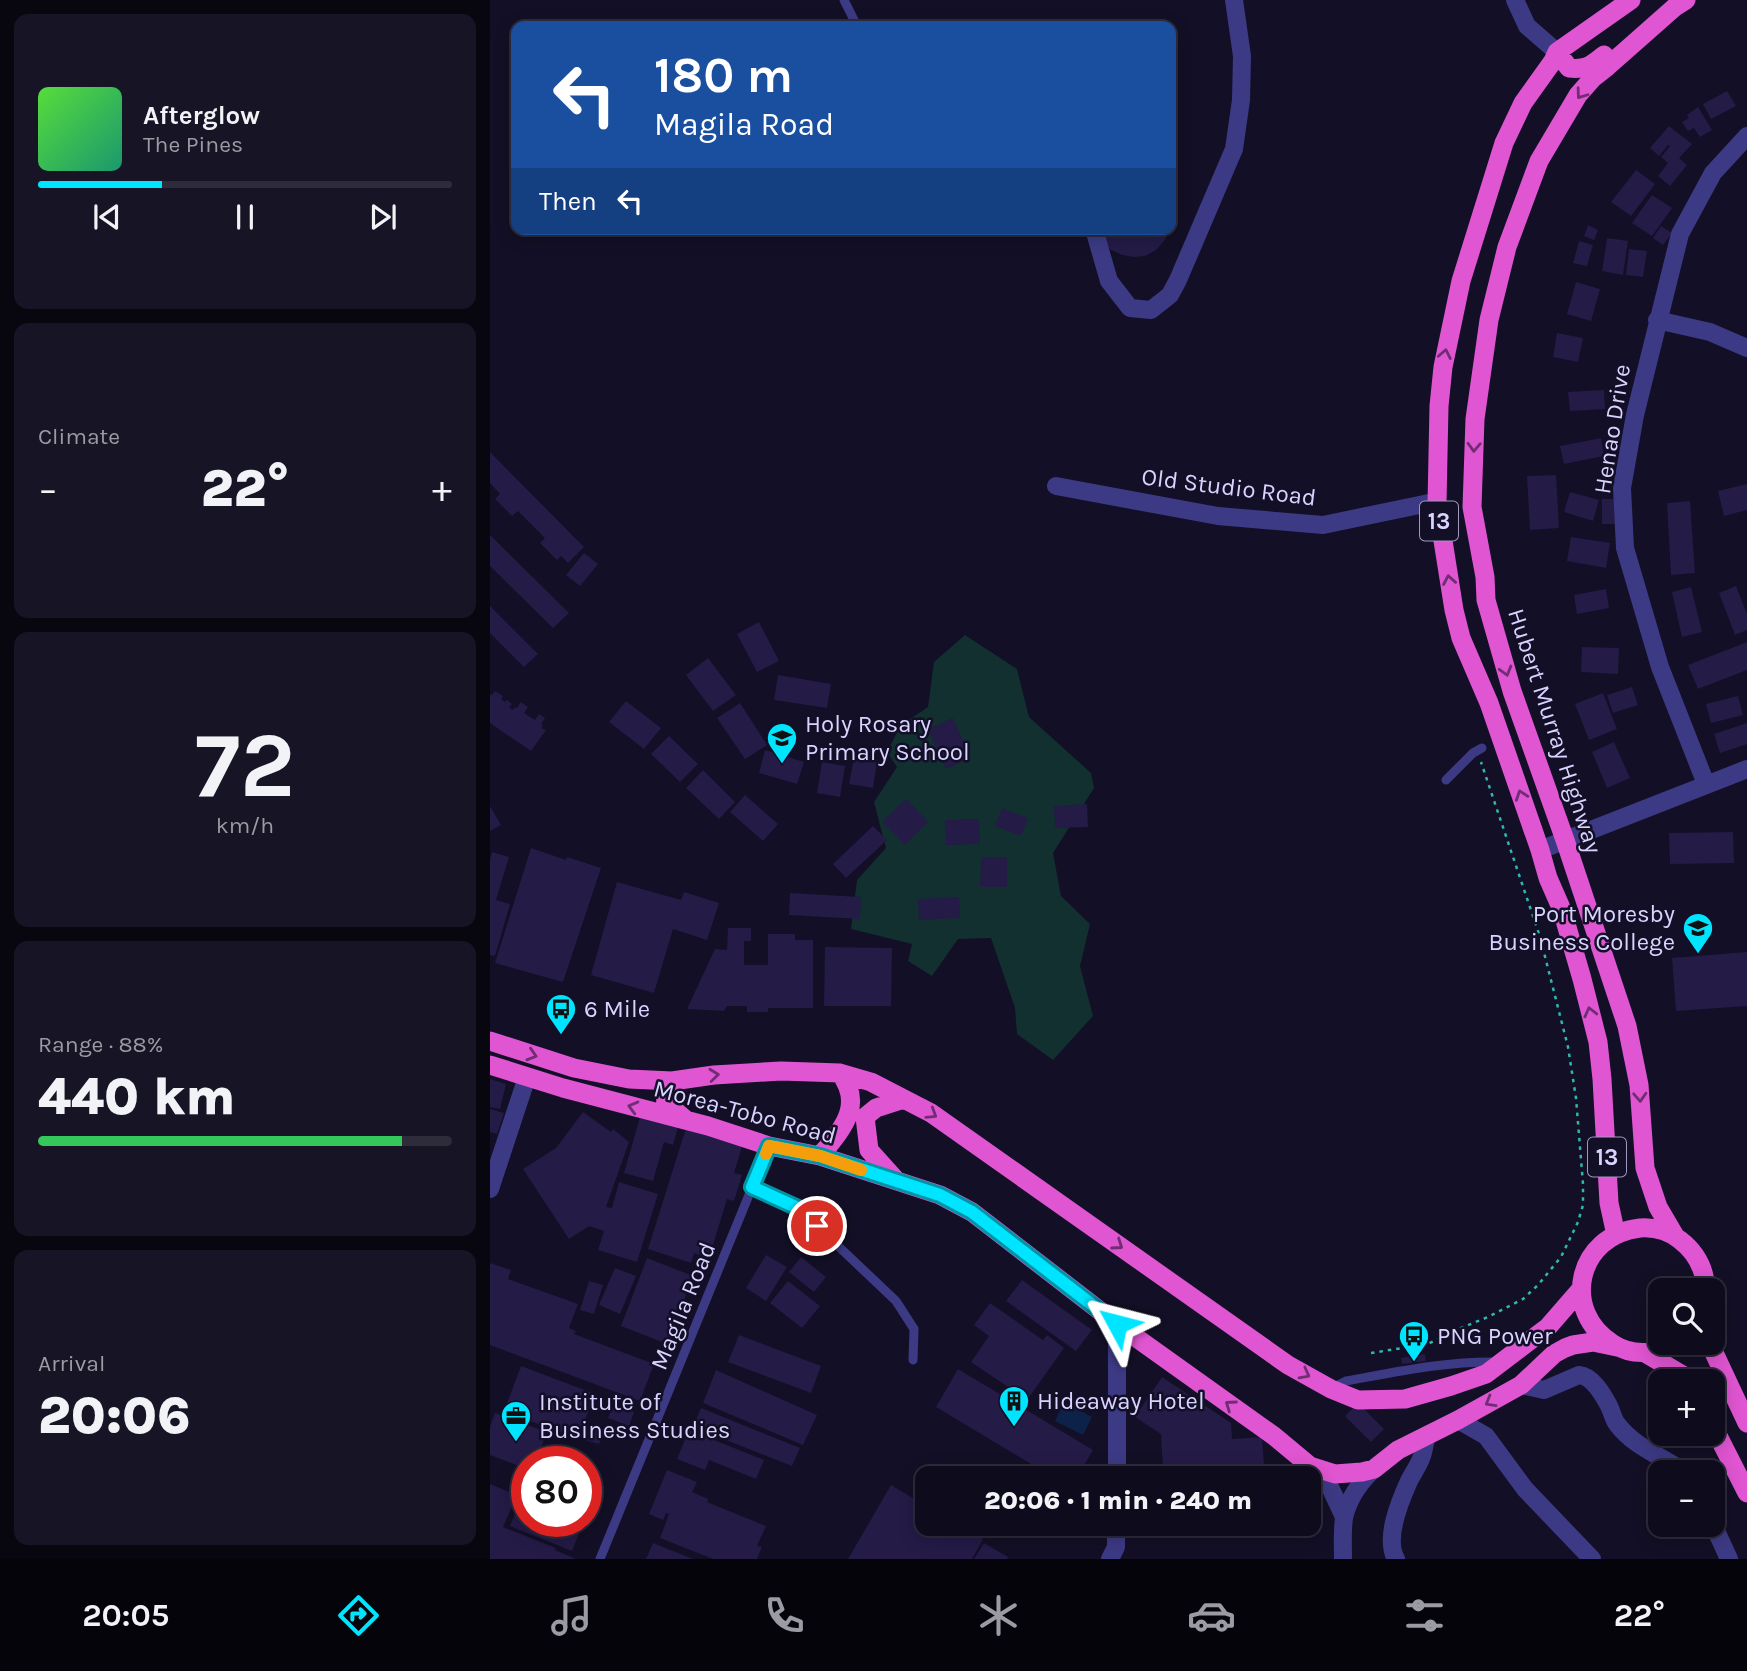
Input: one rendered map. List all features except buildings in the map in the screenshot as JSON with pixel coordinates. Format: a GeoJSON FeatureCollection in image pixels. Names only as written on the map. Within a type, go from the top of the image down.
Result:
{"type":"FeatureCollection","features":[{"type":"Feature","properties":{"kind":"highway","name":"Hubert Murray Highway"},"geometry":{"type":"LineString","coordinates":[[1616,1234],[1609,1203],[1598,1042],[1562,910],[1548,878],[1489,703],[1461,638],[1437,503],[1439,406],[1443,367],[1461,281],[1504,143],[1523,103],[1557,52],[1632,0]]}},
{"type":"Feature","properties":{"kind":"highway","name":"Hubert Murray Highway"},"geometry":{"type":"LineString","coordinates":[[1680,4],[1593,78],[1578,95],[1539,161],[1507,247],[1489,320],[1475,419],[1472,507],[1485,577],[1486,600],[1512,691],[1627,1026],[1639,1085],[1644,1168],[1658,1207],[1675,1236],[1689,1247],[1700,1261],[1705,1278]]}},
{"type":"Feature","properties":{"kind":"highway"},"geometry":{"type":"LineString","coordinates":[[1557,52],[1569,68],[1581,69],[1680,4]]}},
{"type":"Feature","properties":{"kind":"highway","name":"Morea-Tobo Road"},"geometry":{"type":"LineString","coordinates":[[490,1041],[587,1071],[629,1079],[673,1081],[714,1075],[781,1071],[840,1073],[871,1082],[931,1113],[1278,1358],[1331,1389],[1358,1400],[1405,1399],[1486,1374],[1548,1327],[1581,1289]]}},
{"type":"Feature","properties":{"kind":"highway","name":"Morea-Tobo Road"},"geometry":{"type":"LineString","coordinates":[[490,1065],[769,1146],[820,1156],[940,1195],[972,1212],[1117,1324],[1274,1436],[1310,1466]]}},
{"type":"Feature","properties":{"kind":"highway"},"geometry":{"type":"LineString","coordinates":[[820,1156],[846,1122],[850,1111],[851,1094],[840,1073]]}},
{"type":"Feature","properties":{"kind":"highway"},"geometry":{"type":"LineString","coordinates":[[673,1081],[665,1093],[666,1103],[686,1120]]}},
{"type":"Feature","properties":{"kind":"highway"},"geometry":{"type":"LineString","coordinates":[[897,1181],[869,1150],[865,1117],[876,1108],[904,1099]]}},
{"type":"Feature","properties":{"kind":"highway"},"geometry":{"type":"LineString","coordinates":[[1617,1347],[1602,1337],[1590,1323],[1583,1307],[1581,1289],[1590,1257],[1616,1234],[1630,1229],[1661,1230],[1675,1236]]}},
{"type":"Feature","properties":{"kind":"highway","name":"Morea-Tobo Road"},"geometry":{"type":"LineString","coordinates":[[1321,1470],[1335,1474],[1374,1469],[1398,1450],[1521,1385],[1554,1354],[1573,1345],[1593,1342],[1647,1354]]}},
{"type":"Feature","properties":{"kind":"highway"},"geometry":{"type":"LineString","coordinates":[[1647,1354],[1672,1369]]}},
{"type":"Feature","properties":{"kind":"highway"},"geometry":{"type":"LineString","coordinates":[[1715,1355],[1747,1423]]}},
{"type":"Feature","properties":{"kind":"highway"},"geometry":{"type":"LineString","coordinates":[[1723,1446],[1747,1493]]}},
{"type":"Feature","properties":{"kind":"street"},"geometry":{"type":"LineString","coordinates":[[1096,235],[1109,281],[1130,308],[1151,310],[1170,295],[1193,248],[1234,149],[1241,100],[1242,56],[1234,0]]}},
{"type":"Feature","properties":{"kind":"street"},"geometry":{"type":"LineString","coordinates":[[1515,0],[1527,26],[1557,52]]}},
{"type":"Feature","properties":{"kind":"street","name":"Henao Drive"},"geometry":{"type":"LineString","coordinates":[[1706,784],[1660,667],[1625,548],[1622,488],[1635,415],[1680,234],[1713,173],[1747,136]]}},
{"type":"Feature","properties":{"kind":"street"},"geometry":{"type":"LineString","coordinates":[[1657,320],[1710,332],[1747,348]]}},
{"type":"Feature","properties":{"kind":"street","name":"Old Studio Road"},"geometry":{"type":"LineString","coordinates":[[1056,486],[1218,516],[1323,525],[1429,502],[1437,503]]}},
{"type":"Feature","properties":{"kind":"street"},"geometry":{"type":"LineString","coordinates":[[1540,850],[1747,769]]}},
{"type":"Feature","properties":{"kind":"street"},"geometry":{"type":"LineString","coordinates":[[490,1189],[527,1077]]}},
{"type":"Feature","properties":{"kind":"street"},"geometry":{"type":"LineString","coordinates":[[1117,1324],[1117,1466]]}},
{"type":"Feature","properties":{"kind":"street"},"geometry":{"type":"LineString","coordinates":[[1521,1385],[1544,1390],[1578,1375],[1590,1378],[1616,1422],[1633,1442],[1664,1460]]}},
{"type":"Feature","properties":{"kind":"street"},"geometry":{"type":"LineString","coordinates":[[1458,1420],[1486,1436],[1525,1489],[1592,1559]]}},
{"type":"Feature","properties":{"kind":"street"},"geometry":{"type":"LineString","coordinates":[[1396,1559],[1392,1552],[1391,1535],[1409,1481],[1422,1458],[1427,1435]]}},
{"type":"Feature","properties":{"kind":"street"},"geometry":{"type":"LineString","coordinates":[[1343,1559],[1344,1517],[1364,1478],[1374,1469]]}},
{"type":"Feature","properties":{"kind":"street"},"geometry":{"type":"LineString","coordinates":[[1321,1477],[1329,1485],[1344,1517]]}},
{"type":"Feature","properties":{"kind":"street"},"geometry":{"type":"LineString","coordinates":[[1110,1559],[1116,1547],[1116,1536]]}},
{"type":"Feature","properties":{"kind":"street"},"geometry":{"type":"LineString","coordinates":[[1719,1537],[1729,1559]]}},
{"type":"Feature","properties":{"kind":"lane"},"geometry":{"type":"LineString","coordinates":[[844,0],[855,21]]}},
{"type":"Feature","properties":{"kind":"lane"},"geometry":{"type":"LineString","coordinates":[[1446,780],[1482,748]]}},
{"type":"Feature","properties":{"kind":"lane","name":"Magila Road"},"geometry":{"type":"LineString","coordinates":[[600,1559],[769,1146]]}},
{"type":"Feature","properties":{"kind":"lane"},"geometry":{"type":"LineString","coordinates":[[752,1187],[798,1208],[896,1301],[914,1329],[913,1360]]}},
{"type":"Feature","properties":{"kind":"lane"},"geometry":{"type":"LineString","coordinates":[[1331,1389],[1346,1381],[1440,1364],[1503,1362]]}},
{"type":"Feature","properties":{"kind":"path"},"geometry":{"type":"LineString","coordinates":[[1371,1353],[1428,1344],[1523,1299],[1561,1257],[1583,1205],[1576,1098],[1568,1047],[1540,937],[1481,762]]}},
{"type":"Feature","properties":{"kind":"green space"},"geometry":{"type":"Polygon","coordinates":[[[965,635],[1017,669],[1029,717],[1091,773],[1094,788],[1053,853],[1061,896],[1090,924],[1080,966],[1093,1016],[1053,1060],[1017,1034],[1015,1008],[991,938],[958,939],[932,976],[908,961],[912,944],[851,929],[857,880],[886,848],[874,802],[897,767],[887,752],[901,725],[928,707],[934,662],[965,635]]]}},
{"type":"Feature","properties":{"kind":"water"},"geometry":{"type":"Polygon","coordinates":[[[1064,1402],[1092,1417],[1083,1435],[1055,1421],[1064,1402]]]}},
{"type":"Feature","properties":{"kind":"slow traffic"},"geometry":{"type":"LineString","coordinates":[[766,1154],[769,1146],[820,1156],[861,1170]]}},
{"type":"Feature","properties":{"kind":"place","name":"Holy Rosary Primary School"},"geometry":{"type":"Point","coordinates":[782,765]}},
{"type":"Feature","properties":{"kind":"place","name":"Port Moresby Business College"},"geometry":{"type":"Point","coordinates":[1698,955]}},
{"type":"Feature","properties":{"kind":"place","name":"6 Mile"},"geometry":{"type":"Point","coordinates":[561,1036]}},
{"type":"Feature","properties":{"kind":"place","name":"PNG Power"},"geometry":{"type":"Point","coordinates":[1414,1363]}},
{"type":"Feature","properties":{"kind":"place","name":"Hideaway Hotel"},"geometry":{"type":"Point","coordinates":[1014,1428]}},
{"type":"Feature","properties":{"kind":"place","name":"Institute of Business Studies"},"geometry":{"type":"Point","coordinates":[516,1443]}},
{"type":"Feature","properties":{"kind":"route"},"geometry":{"type":"LineString","coordinates":[[817,1226],[798,1208],[752,1187],[769,1146],[820,1156],[940,1195],[972,1212],[1117,1324]]}}]}
